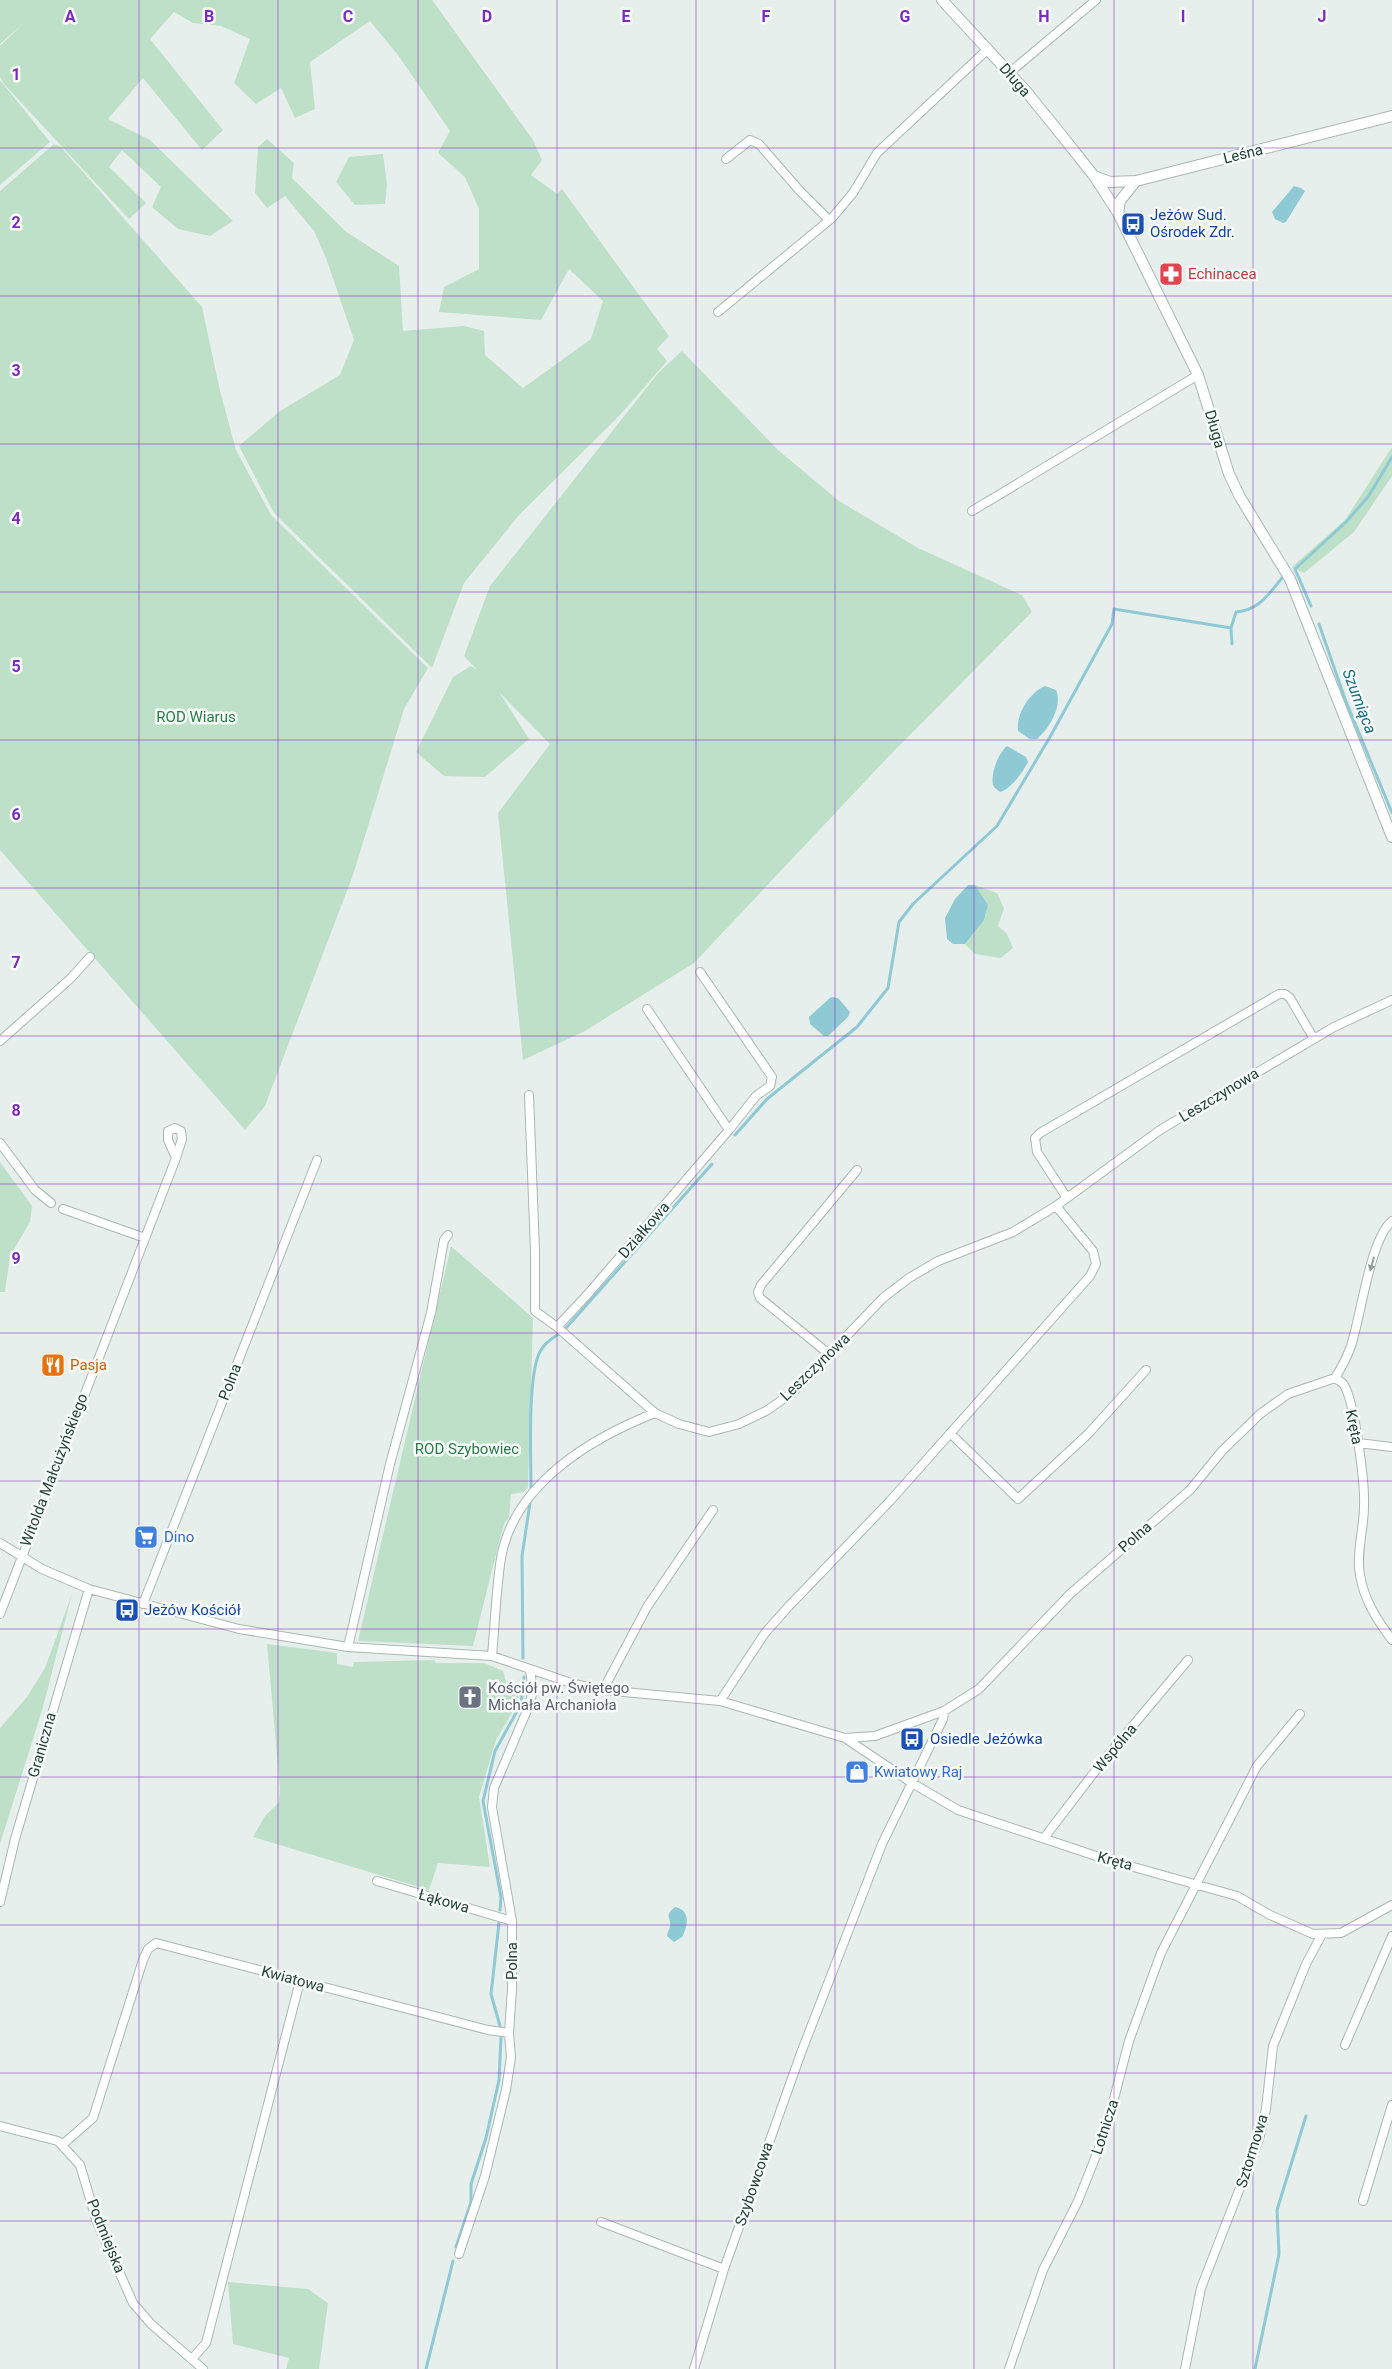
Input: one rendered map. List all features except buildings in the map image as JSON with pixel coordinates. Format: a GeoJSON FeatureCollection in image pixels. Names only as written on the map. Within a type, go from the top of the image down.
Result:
{"type":"FeatureCollection","features":[{"type":"Feature","properties":{"kind":"street","name":"Długa"},"geometry":{"type":"LineString","coordinates":[[942,0],[1009,73],[1094,176],[1118,213],[1198,375],[1229,474],[1240,497],[1290,579],[1392,837]]}},
{"type":"Feature","properties":{"kind":"street"},"geometry":{"type":"LineString","coordinates":[[1009,73],[1096,0]]}},
{"type":"Feature","properties":{"kind":"street","name":"Długa"},"geometry":{"type":"LineString","coordinates":[[718,312],[828,220],[853,193],[877,153],[988,49]]}},
{"type":"Feature","properties":{"kind":"street","name":"Leśna"},"geometry":{"type":"LineString","coordinates":[[1094,176],[1110,182],[1136,181],[1392,116]]}},
{"type":"Feature","properties":{"kind":"street"},"geometry":{"type":"LineString","coordinates":[[726,159],[750,140],[759,144],[828,220]]}},
{"type":"Feature","properties":{"kind":"street"},"geometry":{"type":"LineString","coordinates":[[1118,213],[1120,201],[1136,181]]}},
{"type":"Feature","properties":{"kind":"street"},"geometry":{"type":"LineString","coordinates":[[972,511],[1198,375]]}},
{"type":"Feature","properties":{"kind":"street"},"geometry":{"type":"LineString","coordinates":[[0,1041],[70,979],[90,957]]}},
{"type":"Feature","properties":{"kind":"street","name":"Działkowa"},"geometry":{"type":"LineString","coordinates":[[558,1329],[756,1096],[770,1086],[772,1077],[700,972]]}},
{"type":"Feature","properties":{"kind":"street"},"geometry":{"type":"LineString","coordinates":[[1067,1198],[1037,1152],[1035,1138],[1040,1133],[1279,994],[1284,994],[1290,998],[1314,1039]]}},
{"type":"Feature","properties":{"kind":"street","name":"Leszczynowa"},"geometry":{"type":"LineString","coordinates":[[655,1413],[679,1424],[709,1432],[739,1424],[766,1411],[792,1392],[883,1298],[909,1278],[938,1261],[1013,1232],[1056,1206],[1160,1130],[1314,1039],[1392,1000]]}},
{"type":"Feature","properties":{"kind":"street"},"geometry":{"type":"LineString","coordinates":[[647,1009],[729,1130]]}},
{"type":"Feature","properties":{"kind":"street"},"geometry":{"type":"LineString","coordinates":[[492,1656],[501,1557],[512,1521],[523,1502],[568,1461],[602,1438],[634,1421],[655,1413],[535,1311],[536,1251],[529,1095]]}},
{"type":"Feature","properties":{"kind":"street"},"geometry":{"type":"LineString","coordinates":[[0,1143],[35,1190],[51,1203]]}},
{"type":"Feature","properties":{"kind":"street","name":"Witolda Małcużyńskiego"},"geometry":{"type":"LineString","coordinates":[[0,1614],[176,1158]]}},
{"type":"Feature","properties":{"kind":"street","name":"Polna"},"geometry":{"type":"LineString","coordinates":[[142,1604],[317,1160]]}},
{"type":"Feature","properties":{"kind":"street"},"geometry":{"type":"LineString","coordinates":[[829,1354],[760,1298],[758,1292],[761,1284],[857,1170]]}},
{"type":"Feature","properties":{"kind":"street"},"geometry":{"type":"LineString","coordinates":[[720,1701],[745,1661],[809,1582],[890,1501],[1090,1276],[1096,1264],[1093,1251],[1056,1206]]}},
{"type":"Feature","properties":{"kind":"street"},"geometry":{"type":"LineString","coordinates":[[63,1208],[145,1238]]}},
{"type":"Feature","properties":{"kind":"street"},"geometry":{"type":"LineString","coordinates":[[1336,1378],[1351,1345],[1384,1228],[1392,1221]]}},
{"type":"Feature","properties":{"kind":"street"},"geometry":{"type":"LineString","coordinates":[[348,1647],[390,1464],[431,1313],[444,1240],[448,1235]]}},
{"type":"Feature","properties":{"kind":"street"},"geometry":{"type":"LineString","coordinates":[[950,1433],[1018,1498],[1088,1434],[1146,1370]]}},
{"type":"Feature","properties":{"kind":"street","name":"Polna"},"geometry":{"type":"LineString","coordinates":[[0,1543],[42,1569],[89,1589],[239,1629],[348,1647],[492,1656],[574,1684],[603,1690],[720,1701],[845,1738],[875,1736],[944,1710],[979,1689],[1070,1594],[1190,1490],[1222,1451],[1260,1414],[1288,1394],[1301,1388],[1336,1378]]}},
{"type":"Feature","properties":{"kind":"street","name":"Kręta"},"geometry":{"type":"LineString","coordinates":[[1336,1378],[1344,1385],[1358,1443],[1364,1506],[1359,1549],[1360,1574],[1366,1596],[1375,1617],[1392,1640]]}},
{"type":"Feature","properties":{"kind":"street"},"geometry":{"type":"LineString","coordinates":[[1358,1443],[1392,1447]]}},
{"type":"Feature","properties":{"kind":"street"},"geometry":{"type":"LineString","coordinates":[[603,1690],[647,1607],[713,1510]]}},
{"type":"Feature","properties":{"kind":"street","name":"Graniczna"},"geometry":{"type":"LineString","coordinates":[[0,1902],[15,1839],[89,1589]]}},
{"type":"Feature","properties":{"kind":"street","name":"Wspólna"},"geometry":{"type":"LineString","coordinates":[[1044,1838],[1099,1766],[1188,1660]]}},
{"type":"Feature","properties":{"kind":"street","name":"Polna"},"geometry":{"type":"LineString","coordinates":[[459,2254],[485,2176],[506,2090],[511,2057],[509,2033],[512,1989],[512,1921],[492,1807],[493,1793],[533,1691],[530,1670]]}},
{"type":"Feature","properties":{"kind":"street"},"geometry":{"type":"LineString","coordinates":[[912,1783],[944,1719],[944,1710]]}},
{"type":"Feature","properties":{"kind":"street","name":"Lotnicza"},"geometry":{"type":"LineString","coordinates":[[1009,2369],[1043,2270],[1078,2201],[1105,2133],[1129,2041],[1161,1953],[1195,1883],[1257,1766],[1300,1714]]}},
{"type":"Feature","properties":{"kind":"street","name":"Kręta"},"geometry":{"type":"LineString","coordinates":[[845,1738],[912,1783],[958,1810],[1106,1859],[1237,1896],[1270,1915],[1314,1934],[1341,1933],[1392,1905]]}},
{"type":"Feature","properties":{"kind":"street","name":"Szybowcowa"},"geometry":{"type":"LineString","coordinates":[[694,2369],[724,2270],[821,2002],[882,1844],[912,1783]]}},
{"type":"Feature","properties":{"kind":"street","name":"Łąkowa"},"geometry":{"type":"LineString","coordinates":[[376,1881],[512,1921]]}},
{"type":"Feature","properties":{"kind":"street","name":"Sztormowa"},"geometry":{"type":"LineString","coordinates":[[1186,2369],[1201,2288],[1259,2139],[1266,2109],[1273,2046],[1298,1981],[1322,1934]]}},
{"type":"Feature","properties":{"kind":"street"},"geometry":{"type":"LineString","coordinates":[[1345,2046],[1392,1936]]}},
{"type":"Feature","properties":{"kind":"street","name":"Kwiatowa"},"geometry":{"type":"LineString","coordinates":[[62,2145],[93,2118],[143,1960],[148,1949],[156,1943],[488,2030],[509,2033]]}},
{"type":"Feature","properties":{"kind":"street"},"geometry":{"type":"LineString","coordinates":[[192,2359],[206,2343],[300,1981]]}},
{"type":"Feature","properties":{"kind":"street"},"geometry":{"type":"LineString","coordinates":[[1364,2200],[1392,2105]]}},
{"type":"Feature","properties":{"kind":"street","name":"Podmiejska"},"geometry":{"type":"LineString","coordinates":[[0,2126],[58,2141],[80,2165],[97,2222],[133,2303],[151,2324],[203,2369]]}},
{"type":"Feature","properties":{"kind":"street"},"geometry":{"type":"LineString","coordinates":[[601,2222],[724,2270]]}},
{"type":"Feature","properties":{"kind":"green space"},"geometry":{"type":"Polygon","coordinates":[[[0,0],[432,0],[533,140],[542,160],[531,175],[557,194],[562,189],[669,336],[657,349],[667,361],[620,415],[519,515],[464,583],[432,668],[274,513],[239,446],[280,411],[340,375],[354,340],[326,258],[314,231],[285,196],[267,208],[255,193],[258,147],[267,139],[294,163],[292,178],[345,231],[399,266],[403,331],[464,326],[484,331],[485,355],[523,388],[591,339],[603,301],[569,269],[541,320],[439,312],[444,287],[479,269],[479,209],[465,177],[438,153],[450,131],[398,55],[370,21],[310,62],[315,109],[295,118],[281,88],[256,104],[234,83],[250,39],[221,26],[193,23],[174,12],[150,39],[223,130],[202,150],[143,78],[108,119],[150,140],[233,221],[210,236],[178,229],[152,207],[161,187],[122,150],[109,167],[146,203],[129,219],[4,84],[0,77],[0,46],[26,21],[0,44],[0,0]]]}},
{"type":"Feature","properties":{"kind":"green space"},"geometry":{"type":"Polygon","coordinates":[[[0,80],[50,142],[0,185],[0,80]]]}},
{"type":"Feature","properties":{"kind":"green space","name":"ROD Wiarus"},"geometry":{"type":"Polygon","coordinates":[[[54,144],[61,147],[202,307],[220,391],[236,450],[271,515],[428,668],[404,709],[353,875],[265,1106],[245,1130],[0,850],[0,191],[54,144]]]}},
{"type":"Feature","properties":{"kind":"green space"},"geometry":{"type":"Polygon","coordinates":[[[383,154],[387,185],[385,204],[355,205],[336,182],[349,157],[383,154]]]}},
{"type":"Feature","properties":{"kind":"green space"},"geometry":{"type":"Polygon","coordinates":[[[682,351],[778,450],[839,501],[918,548],[1022,595],[1032,612],[890,755],[694,963],[585,1031],[523,1060],[498,813],[550,744],[499,692],[529,739],[485,777],[444,776],[416,752],[453,677],[471,666],[477,670],[464,656],[490,586],[659,372],[682,351]]]}},
{"type":"Feature","properties":{"kind":"green space"},"geometry":{"type":"Polygon","coordinates":[[[1392,447],[1392,476],[1354,532],[1304,573],[1292,567],[1345,520],[1392,447]]]}},
{"type":"Feature","properties":{"kind":"green space"},"geometry":{"type":"Polygon","coordinates":[[[975,885],[997,893],[1004,908],[998,926],[1007,934],[1013,948],[1001,958],[975,954],[965,944],[984,920],[988,905],[975,885]]]}},
{"type":"Feature","properties":{"kind":"green space"},"geometry":{"type":"Polygon","coordinates":[[[0,1162],[32,1206],[30,1222],[10,1256],[5,1292],[0,1292],[0,1162]]]}},
{"type":"Feature","properties":{"kind":"green space","name":"ROD Szybowiec"},"geometry":{"type":"Polygon","coordinates":[[[451,1246],[533,1318],[528,1487],[524,1492],[511,1494],[509,1517],[504,1524],[473,1646],[358,1641],[451,1246]]]}},
{"type":"Feature","properties":{"kind":"green space"},"geometry":{"type":"Polygon","coordinates":[[[72,1594],[43,1707],[0,1844],[0,1728],[27,1697],[45,1668],[72,1594]]]}},
{"type":"Feature","properties":{"kind":"green space"},"geometry":{"type":"Polygon","coordinates":[[[267,1644],[337,1653],[337,1664],[353,1667],[354,1662],[434,1660],[436,1663],[484,1663],[503,1671],[509,1692],[519,1683],[520,1691],[517,1704],[496,1740],[479,1797],[490,1867],[438,1863],[429,1890],[253,1837],[265,1816],[279,1802],[280,1788],[267,1644]]]}},
{"type":"Feature","properties":{"kind":"green space"},"geometry":{"type":"Polygon","coordinates":[[[228,2282],[308,2289],[328,2303],[319,2369],[286,2369],[289,2358],[233,2344],[228,2282]]]}},
{"type":"Feature","properties":{"kind":"water"},"geometry":{"type":"Polygon","coordinates":[[[1294,186],[1305,191],[1286,222],[1283,223],[1275,219],[1272,212],[1294,186]]]}},
{"type":"Feature","properties":{"kind":"water"},"geometry":{"type":"Polygon","coordinates":[[[1045,686],[1056,690],[1058,703],[1054,717],[1042,735],[1037,739],[1030,739],[1018,731],[1019,718],[1029,699],[1045,686]]]}},
{"type":"Feature","properties":{"kind":"water"},"geometry":{"type":"Polygon","coordinates":[[[1007,746],[1026,757],[1028,762],[1012,784],[1000,792],[994,787],[993,777],[995,765],[1000,754],[1007,746]]]}},
{"type":"Feature","properties":{"kind":"water"},"geometry":{"type":"Polygon","coordinates":[[[968,885],[975,885],[988,905],[984,920],[965,944],[953,944],[947,939],[945,918],[955,899],[968,885]]]}},
{"type":"Feature","properties":{"kind":"water"},"geometry":{"type":"Polygon","coordinates":[[[831,997],[838,998],[850,1012],[848,1017],[828,1036],[824,1036],[810,1024],[809,1017],[831,997]]]}},
{"type":"Feature","properties":{"kind":"water"},"geometry":{"type":"Polygon","coordinates":[[[675,1907],[684,1911],[687,1923],[682,1937],[674,1942],[667,1936],[670,1927],[669,1913],[675,1907]]]}},
{"type":"Feature","properties":{"kind":"waterway","name":"Szumiąca"},"geometry":{"type":"LineString","coordinates":[[1311,606],[1295,569],[1346,522],[1368,497],[1392,457]]}},
{"type":"Feature","properties":{"kind":"waterway"},"geometry":{"type":"LineString","coordinates":[[1232,644],[1231,628],[1236,612],[1244,611],[1257,605],[1282,578]]}},
{"type":"Feature","properties":{"kind":"waterway"},"geometry":{"type":"LineString","coordinates":[[735,1135],[767,1099],[857,1027],[888,988],[899,922],[913,904],[997,826],[1050,737],[1112,624],[1114,609],[1231,628]]}},
{"type":"Feature","properties":{"kind":"waterway","name":"Szumiąca"},"geometry":{"type":"LineString","coordinates":[[1319,624],[1345,699],[1392,813]]}},
{"type":"Feature","properties":{"kind":"waterway"},"geometry":{"type":"LineString","coordinates":[[531,1487],[530,1436],[532,1395],[534,1376],[541,1350],[546,1343],[566,1328],[712,1164]]}},
{"type":"Feature","properties":{"kind":"waterway"},"geometry":{"type":"LineString","coordinates":[[523,1658],[522,1556],[530,1503]]}},
{"type":"Feature","properties":{"kind":"waterway"},"geometry":{"type":"LineString","coordinates":[[500,1910],[501,1897],[483,1801],[495,1751],[521,1704],[524,1677]]}},
{"type":"Feature","properties":{"kind":"waterway"},"geometry":{"type":"LineString","coordinates":[[499,1923],[491,1994],[500,2026]]}},
{"type":"Feature","properties":{"kind":"waterway"},"geometry":{"type":"LineString","coordinates":[[456,2247],[471,2202],[471,2184],[486,2138],[499,2080],[501,2037]]}},
{"type":"Feature","properties":{"kind":"waterway"},"geometry":{"type":"LineString","coordinates":[[1255,2369],[1279,2254],[1277,2210],[1306,2116]]}},
{"type":"Feature","properties":{"kind":"waterway"},"geometry":{"type":"LineString","coordinates":[[426,2369],[453,2261]]}},
{"type":"Feature","properties":{"kind":"place","name":"Jeżów Sud. Ośrodek Zdr."},"geometry":{"type":"Point","coordinates":[1133,224]}},
{"type":"Feature","properties":{"kind":"place","name":"Echinacea"},"geometry":{"type":"Point","coordinates":[1171,274]}},
{"type":"Feature","properties":{"kind":"place","name":"Pasja"},"geometry":{"type":"Point","coordinates":[53,1365]}},
{"type":"Feature","properties":{"kind":"place","name":"Dino"},"geometry":{"type":"Point","coordinates":[146,1537]}},
{"type":"Feature","properties":{"kind":"place","name":"Jeżów Kościół"},"geometry":{"type":"Point","coordinates":[127,1610]}},
{"type":"Feature","properties":{"kind":"place","name":"Kościół pw. Świętego Michała Archanioła"},"geometry":{"type":"Point","coordinates":[470,1697]}},
{"type":"Feature","properties":{"kind":"place","name":"Osiedle Jeżówka"},"geometry":{"type":"Point","coordinates":[912,1739]}},
{"type":"Feature","properties":{"kind":"place","name":"Kwiatowy Raj"},"geometry":{"type":"Point","coordinates":[857,1772]}}]}
